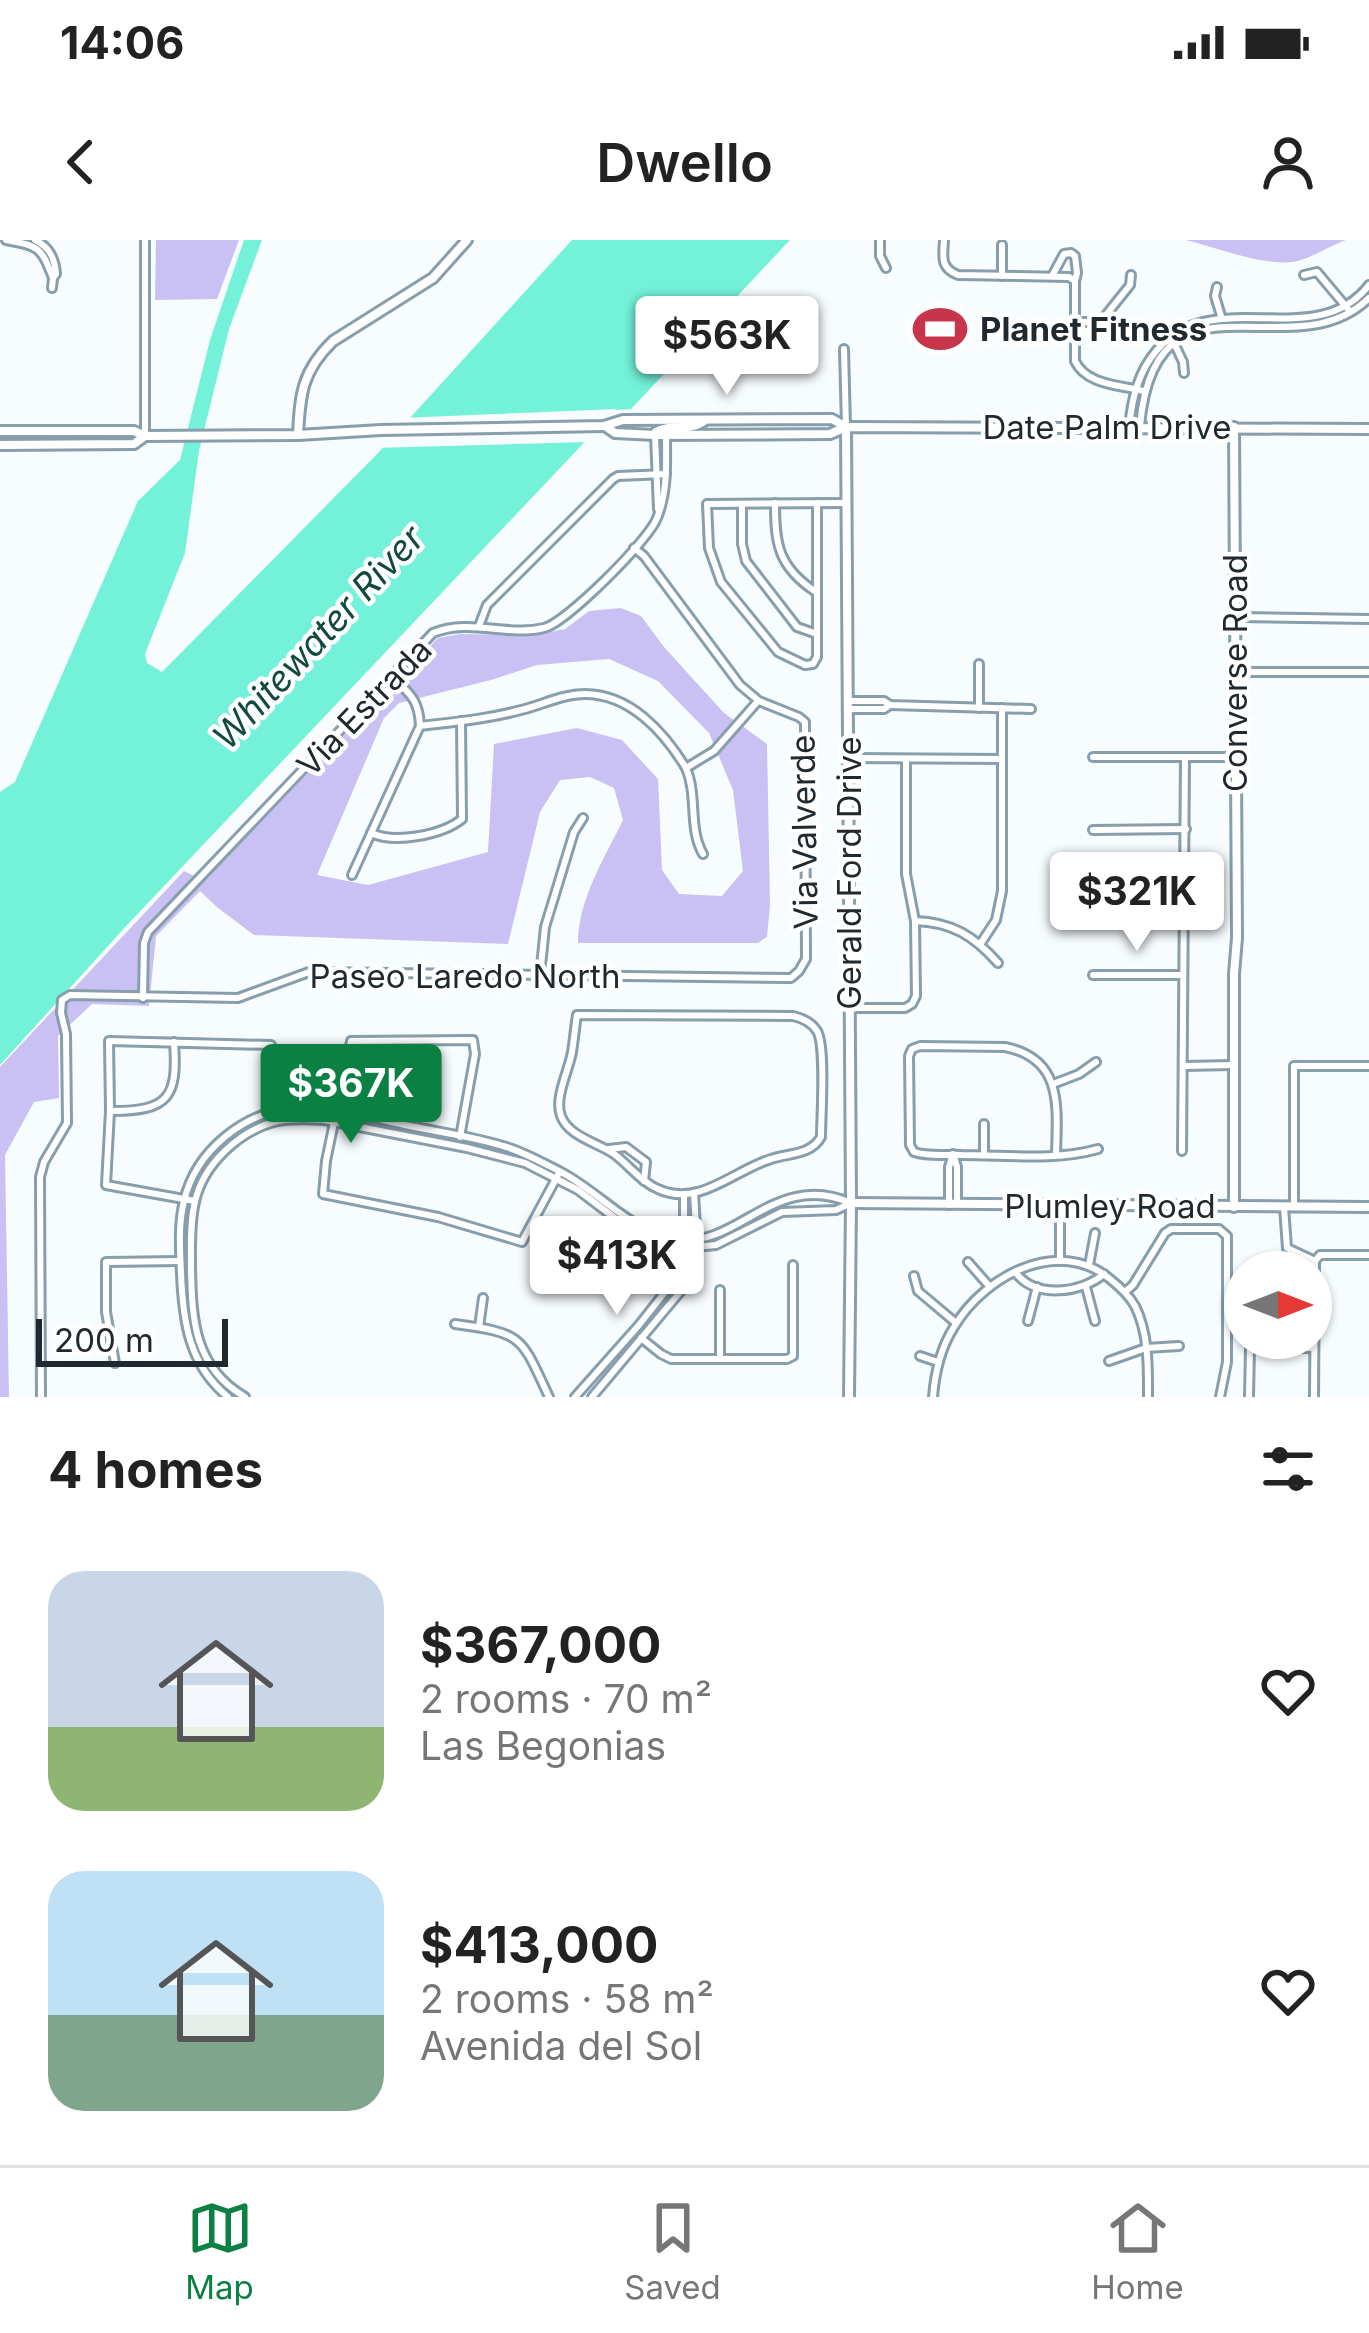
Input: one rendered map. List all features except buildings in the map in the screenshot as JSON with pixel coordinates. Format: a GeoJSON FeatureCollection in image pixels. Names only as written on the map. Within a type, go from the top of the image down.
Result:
{"type":"FeatureCollection","features":[{"type":"Feature","properties":{"kind":"main road"},"geometry":{"type":"LineString","coordinates":[[298,435],[301,393],[321,352],[433,278],[467,240]]}},
{"type":"Feature","properties":{"kind":"main road","name":"Date Palm Drive"},"geometry":{"type":"LineString","coordinates":[[0,431],[298,435],[604,426],[622,420],[832,419],[846,427]]}},
{"type":"Feature","properties":{"kind":"main road"},"geometry":{"type":"LineString","coordinates":[[655,435],[662,429],[691,428],[705,420]]}},
{"type":"Feature","properties":{"kind":"main road","name":"Date Palm Drive"},"geometry":{"type":"LineString","coordinates":[[604,426],[615,433],[655,435],[830,434],[846,427],[1369,429]]}},
{"type":"Feature","properties":{"kind":"main road","name":"Gerald Ford Drive"},"geometry":{"type":"LineString","coordinates":[[846,427],[849,1397]]}},
{"type":"Feature","properties":{"kind":"main road","name":"Converse Road"},"geometry":{"type":"LineString","coordinates":[[1234,427],[1235,672],[1230,757],[1234,1207]]}},
{"type":"Feature","properties":{"kind":"main road","name":"Date Palm Drive"},"geometry":{"type":"LineString","coordinates":[[0,445],[134,444],[145,436]]}},
{"type":"Feature","properties":{"kind":"main road","name":"Plumley Road"},"geometry":{"type":"LineString","coordinates":[[851,1203],[1369,1207]]}},
{"type":"Feature","properties":{"kind":"street"},"geometry":{"type":"LineString","coordinates":[[6,240],[37,248],[47,260],[52,288]]}},
{"type":"Feature","properties":{"kind":"street"},"geometry":{"type":"LineString","coordinates":[[35,240],[54,258],[53,278]]}},
{"type":"Feature","properties":{"kind":"street"},"geometry":{"type":"LineString","coordinates":[[145,240],[145,436]]}},
{"type":"Feature","properties":{"kind":"street"},"geometry":{"type":"LineString","coordinates":[[880,240],[886,268]]}},
{"type":"Feature","properties":{"kind":"street"},"geometry":{"type":"LineString","coordinates":[[944,240],[943,264],[948,272],[1070,277],[1075,281]]}},
{"type":"Feature","properties":{"kind":"street"},"geometry":{"type":"LineString","coordinates":[[1001,277],[1002,245]]}},
{"type":"Feature","properties":{"kind":"street"},"geometry":{"type":"LineString","coordinates":[[1052,277],[1064,254],[1075,256],[1075,361],[1080,371],[1092,379],[1140,390]]}},
{"type":"Feature","properties":{"kind":"street"},"geometry":{"type":"LineString","coordinates":[[1304,275],[1317,272],[1348,310]]}},
{"type":"Feature","properties":{"kind":"street"},"geometry":{"type":"LineString","coordinates":[[1076,322],[1102,320],[1130,285],[1131,275]]}},
{"type":"Feature","properties":{"kind":"street"},"geometry":{"type":"LineString","coordinates":[[1216,287],[1223,321]]}},
{"type":"Feature","properties":{"kind":"street"},"geometry":{"type":"LineString","coordinates":[[1135,426],[1148,361],[1196,322],[1287,322],[1348,310],[1367,293]]}},
{"type":"Feature","properties":{"kind":"street"},"geometry":{"type":"LineString","coordinates":[[1172,340],[1184,362],[1184,373]]}},
{"type":"Feature","properties":{"kind":"street","name":"Gerald Ford Drive"},"geometry":{"type":"LineString","coordinates":[[844,350],[846,427]]}},
{"type":"Feature","properties":{"kind":"street"},"geometry":{"type":"LineString","coordinates":[[655,435],[659,513]]}},
{"type":"Feature","properties":{"kind":"street","name":"Via Estrada"},"geometry":{"type":"LineString","coordinates":[[142,998],[148,932],[433,633],[449,626],[532,630],[556,624],[634,548],[656,523],[665,492],[666,435]]}},
{"type":"Feature","properties":{"kind":"street"},"geometry":{"type":"LineString","coordinates":[[479,626],[487,605],[613,479],[666,474]]}},
{"type":"Feature","properties":{"kind":"street"},"geometry":{"type":"LineString","coordinates":[[817,503],[817,657],[813,664],[805,665],[778,652],[721,582],[709,548],[707,504],[775,503],[817,503],[847,503]]}},
{"type":"Feature","properties":{"kind":"street"},"geometry":{"type":"LineString","coordinates":[[775,503],[778,552],[817,592]]}},
{"type":"Feature","properties":{"kind":"street"},"geometry":{"type":"LineString","coordinates":[[742,504],[746,561],[797,627],[817,634]]}},
{"type":"Feature","properties":{"kind":"street","name":"Via Valverde"},"geometry":{"type":"LineString","coordinates":[[634,548],[740,685],[759,701],[805,722],[807,925],[806,959],[799,971]]}},
{"type":"Feature","properties":{"kind":"street"},"geometry":{"type":"LineString","coordinates":[[1235,617],[1369,619]]}},
{"type":"Feature","properties":{"kind":"street"},"geometry":{"type":"LineString","coordinates":[[979,664],[979,708]]}},
{"type":"Feature","properties":{"kind":"street"},"geometry":{"type":"LineString","coordinates":[[1235,672],[1369,672]]}},
{"type":"Feature","properties":{"kind":"street"},"geometry":{"type":"LineString","coordinates":[[352,875],[420,726],[412,695],[393,677]]}},
{"type":"Feature","properties":{"kind":"street"},"geometry":{"type":"LineString","coordinates":[[420,726],[522,710],[574,695],[624,703],[642,715],[686,767],[692,781],[695,840],[703,854]]}},
{"type":"Feature","properties":{"kind":"street"},"geometry":{"type":"LineString","coordinates":[[686,767],[714,752],[759,701]]}},
{"type":"Feature","properties":{"kind":"street"},"geometry":{"type":"LineString","coordinates":[[848,705],[1031,709]]}},
{"type":"Feature","properties":{"kind":"street"},"geometry":{"type":"LineString","coordinates":[[980,943],[996,920],[1002,891],[1002,708]]}},
{"type":"Feature","properties":{"kind":"street"},"geometry":{"type":"LineString","coordinates":[[371,832],[394,840],[446,829],[462,819],[461,722]]}},
{"type":"Feature","properties":{"kind":"street"},"geometry":{"type":"LineString","coordinates":[[1093,757],[1230,757]]}},
{"type":"Feature","properties":{"kind":"street"},"geometry":{"type":"LineString","coordinates":[[1182,1151],[1185,757]]}},
{"type":"Feature","properties":{"kind":"street"},"geometry":{"type":"LineString","coordinates":[[849,758],[1002,759]]}},
{"type":"Feature","properties":{"kind":"street"},"geometry":{"type":"LineString","coordinates":[[850,1008],[905,1008],[916,996],[915,921],[906,874],[906,759]]}},
{"type":"Feature","properties":{"kind":"street"},"geometry":{"type":"LineString","coordinates":[[540,976],[545,927],[574,832],[583,818]]}},
{"type":"Feature","properties":{"kind":"street"},"geometry":{"type":"LineString","coordinates":[[1093,830],[1186,830]]}},
{"type":"Feature","properties":{"kind":"street"},"geometry":{"type":"LineString","coordinates":[[1093,903],[1186,902]]}},
{"type":"Feature","properties":{"kind":"street"},"geometry":{"type":"LineString","coordinates":[[915,921],[947,924],[980,943],[998,963]]}},
{"type":"Feature","properties":{"kind":"street","name":"Paseo Laredo North"},"geometry":{"type":"LineString","coordinates":[[41,1397],[40,1177],[67,1123],[62,1000],[77,993],[238,998],[309,972],[790,978],[799,971]]}},
{"type":"Feature","properties":{"kind":"street"},"geometry":{"type":"LineString","coordinates":[[1093,975],[1181,975]]}},
{"type":"Feature","properties":{"kind":"street"},"geometry":{"type":"LineString","coordinates":[[577,1015],[793,1016],[817,1031],[821,1137],[817,1145],[744,1168],[716,1187],[684,1194],[658,1189],[605,1149],[568,1126],[560,1115],[577,1015]]}},
{"type":"Feature","properties":{"kind":"street"},"geometry":{"type":"LineString","coordinates":[[458,1147],[475,1054],[473,1040],[351,1041],[322,1194],[438,1217],[522,1242],[559,1174]]}},
{"type":"Feature","properties":{"kind":"street"},"geometry":{"type":"LineString","coordinates":[[195,1201],[106,1184],[109,1041],[271,1046],[278,1121]]}},
{"type":"Feature","properties":{"kind":"street"},"geometry":{"type":"LineString","coordinates":[[110,1111],[152,1108],[168,1094],[175,1082],[174,1042]]}},
{"type":"Feature","properties":{"kind":"street"},"geometry":{"type":"LineString","coordinates":[[1057,1155],[1053,1084],[1037,1061],[1017,1050],[912,1049],[910,1144],[914,1152],[921,1155],[953,1154],[984,1155],[1057,1155],[1077,1155],[1099,1149]]}},
{"type":"Feature","properties":{"kind":"street"},"geometry":{"type":"LineString","coordinates":[[1053,1084],[1096,1062]]}},
{"type":"Feature","properties":{"kind":"street"},"geometry":{"type":"LineString","coordinates":[[1182,1066],[1234,1065]]}},
{"type":"Feature","properties":{"kind":"street"},"geometry":{"type":"LineString","coordinates":[[1296,1251],[1287,1249],[1283,1230],[1289,1207],[1294,1066],[1369,1066]]}},
{"type":"Feature","properties":{"kind":"street"},"geometry":{"type":"LineString","coordinates":[[228,1397],[200,1364],[182,1308],[184,1198],[208,1153],[240,1126],[276,1110],[314,1108],[506,1147],[559,1174],[632,1231],[683,1244],[716,1244],[782,1212],[836,1210],[851,1203]]}},
{"type":"Feature","properties":{"kind":"street"},"geometry":{"type":"LineString","coordinates":[[245,1397],[220,1376],[194,1327],[191,1236],[195,1201],[208,1172],[229,1147],[261,1126],[298,1118],[505,1157],[559,1174]]}},
{"type":"Feature","properties":{"kind":"street"},"geometry":{"type":"LineString","coordinates":[[984,1124],[984,1155]]}},
{"type":"Feature","properties":{"kind":"street"},"geometry":{"type":"LineString","coordinates":[[605,1149],[629,1148],[646,1162],[644,1181]]}},
{"type":"Feature","properties":{"kind":"street"},"geometry":{"type":"LineString","coordinates":[[953,1154],[957,1167],[953,1205]]}},
{"type":"Feature","properties":{"kind":"street"},"geometry":{"type":"LineString","coordinates":[[592,1397],[686,1285],[697,1243],[694,1193]]}},
{"type":"Feature","properties":{"kind":"street"},"geometry":{"type":"LineString","coordinates":[[575,1397],[680,1273],[684,1194]]}},
{"type":"Feature","properties":{"kind":"street"},"geometry":{"type":"LineString","coordinates":[[697,1243],[785,1198],[836,1197],[851,1203]]}},
{"type":"Feature","properties":{"kind":"street"},"geometry":{"type":"LineString","coordinates":[[1060,1205],[1060,1261]]}},
{"type":"Feature","properties":{"kind":"street"},"geometry":{"type":"LineString","coordinates":[[1125,1292],[1171,1229],[1225,1231],[1227,1362],[1220,1397]]}},
{"type":"Feature","properties":{"kind":"street"},"geometry":{"type":"LineString","coordinates":[[1089,1266],[1095,1234]]}},
{"type":"Feature","properties":{"kind":"street"},"geometry":{"type":"LineString","coordinates":[[1332,1255],[1369,1255]]}},
{"type":"Feature","properties":{"kind":"street"},"geometry":{"type":"LineString","coordinates":[[116,1363],[106,1312],[106,1262],[180,1261]]}},
{"type":"Feature","properties":{"kind":"street"},"geometry":{"type":"LineString","coordinates":[[933,1397],[938,1362],[956,1323],[990,1287],[1015,1272],[1060,1261],[1089,1266],[1125,1292],[1141,1320],[1148,1397]]}},
{"type":"Feature","properties":{"kind":"street"},"geometry":{"type":"LineString","coordinates":[[968,1262],[990,1287]]}},
{"type":"Feature","properties":{"kind":"street"},"geometry":{"type":"LineString","coordinates":[[641,1338],[671,1359],[787,1359],[793,1356],[793,1265]]}},
{"type":"Feature","properties":{"kind":"street"},"geometry":{"type":"LineString","coordinates":[[1015,1272],[1021,1281],[1062,1290],[1086,1287],[1104,1274]]}},
{"type":"Feature","properties":{"kind":"street"},"geometry":{"type":"LineString","coordinates":[[914,1276],[918,1291],[956,1323]]}},
{"type":"Feature","properties":{"kind":"street"},"geometry":{"type":"LineString","coordinates":[[1028,1321],[1037,1287]]}},
{"type":"Feature","properties":{"kind":"street"},"geometry":{"type":"LineString","coordinates":[[1086,1287],[1095,1321]]}},
{"type":"Feature","properties":{"kind":"street"},"geometry":{"type":"LineString","coordinates":[[720,1290],[720,1358]]}},
{"type":"Feature","properties":{"kind":"street"},"geometry":{"type":"LineString","coordinates":[[479,1328],[483,1298]]}},
{"type":"Feature","properties":{"kind":"street"},"geometry":{"type":"LineString","coordinates":[[455,1324],[514,1337],[526,1346],[549,1397]]}},
{"type":"Feature","properties":{"kind":"street"},"geometry":{"type":"LineString","coordinates":[[1109,1360],[1146,1348],[1179,1346]]}},
{"type":"Feature","properties":{"kind":"street"},"geometry":{"type":"LineString","coordinates":[[920,1356],[938,1362]]}},
{"type":"Feature","properties":{"kind":"street"},"geometry":{"type":"LineString","coordinates":[[1250,1359],[1250,1397]]}},
{"type":"Feature","properties":{"kind":"street"},"geometry":{"type":"LineString","coordinates":[[1314,1359],[1314,1397]]}},
{"type":"Feature","properties":{"kind":"shaded area"},"geometry":{"type":"Polygon","coordinates":[[[156,240],[239,240],[217,299],[155,300],[156,240]]]}},
{"type":"Feature","properties":{"kind":"shaded area"},"geometry":{"type":"Polygon","coordinates":[[[1186,240],[1346,240],[1306,258],[1275,262],[1186,240]]]}},
{"type":"Feature","properties":{"kind":"shaded area"},"geometry":{"type":"Polygon","coordinates":[[[621,608],[641,616],[724,713],[767,744],[767,937],[758,943],[578,943],[587,895],[623,820],[614,788],[590,777],[560,780],[540,812],[508,944],[254,935],[200,891],[156,936],[149,1006],[92,1004],[58,1036],[59,1098],[34,1102],[5,1155],[9,1397],[0,1397],[0,1067],[184,871],[204,881],[438,638],[534,635],[565,629],[589,611],[621,608]],[[609,659],[537,665],[399,703],[384,718],[317,875],[368,885],[488,852],[494,744],[577,728],[622,740],[658,779],[662,870],[679,894],[722,896],[743,871],[733,790],[709,733],[658,681],[609,659]]]}},
{"type":"Feature","properties":{"kind":"water","name":"Whitewater River"},"geometry":{"type":"Polygon","coordinates":[[[244,240],[262,240],[229,329],[199,451],[185,553],[145,654],[147,663],[162,672],[379,452],[572,240],[790,240],[631,409],[615,410],[0,1065],[0,792],[15,782],[138,501],[180,460],[210,340],[244,240]]]}},
{"type":"Feature","properties":{"kind":"pier"},"geometry":{"type":"Polygon","coordinates":[[[616,409],[587,442],[375,448],[400,418],[616,409]]]}},
{"type":"Feature","properties":{"kind":"place","name":"Planet Fitness"},"geometry":{"type":"Point","coordinates":[940,329]}}]}
